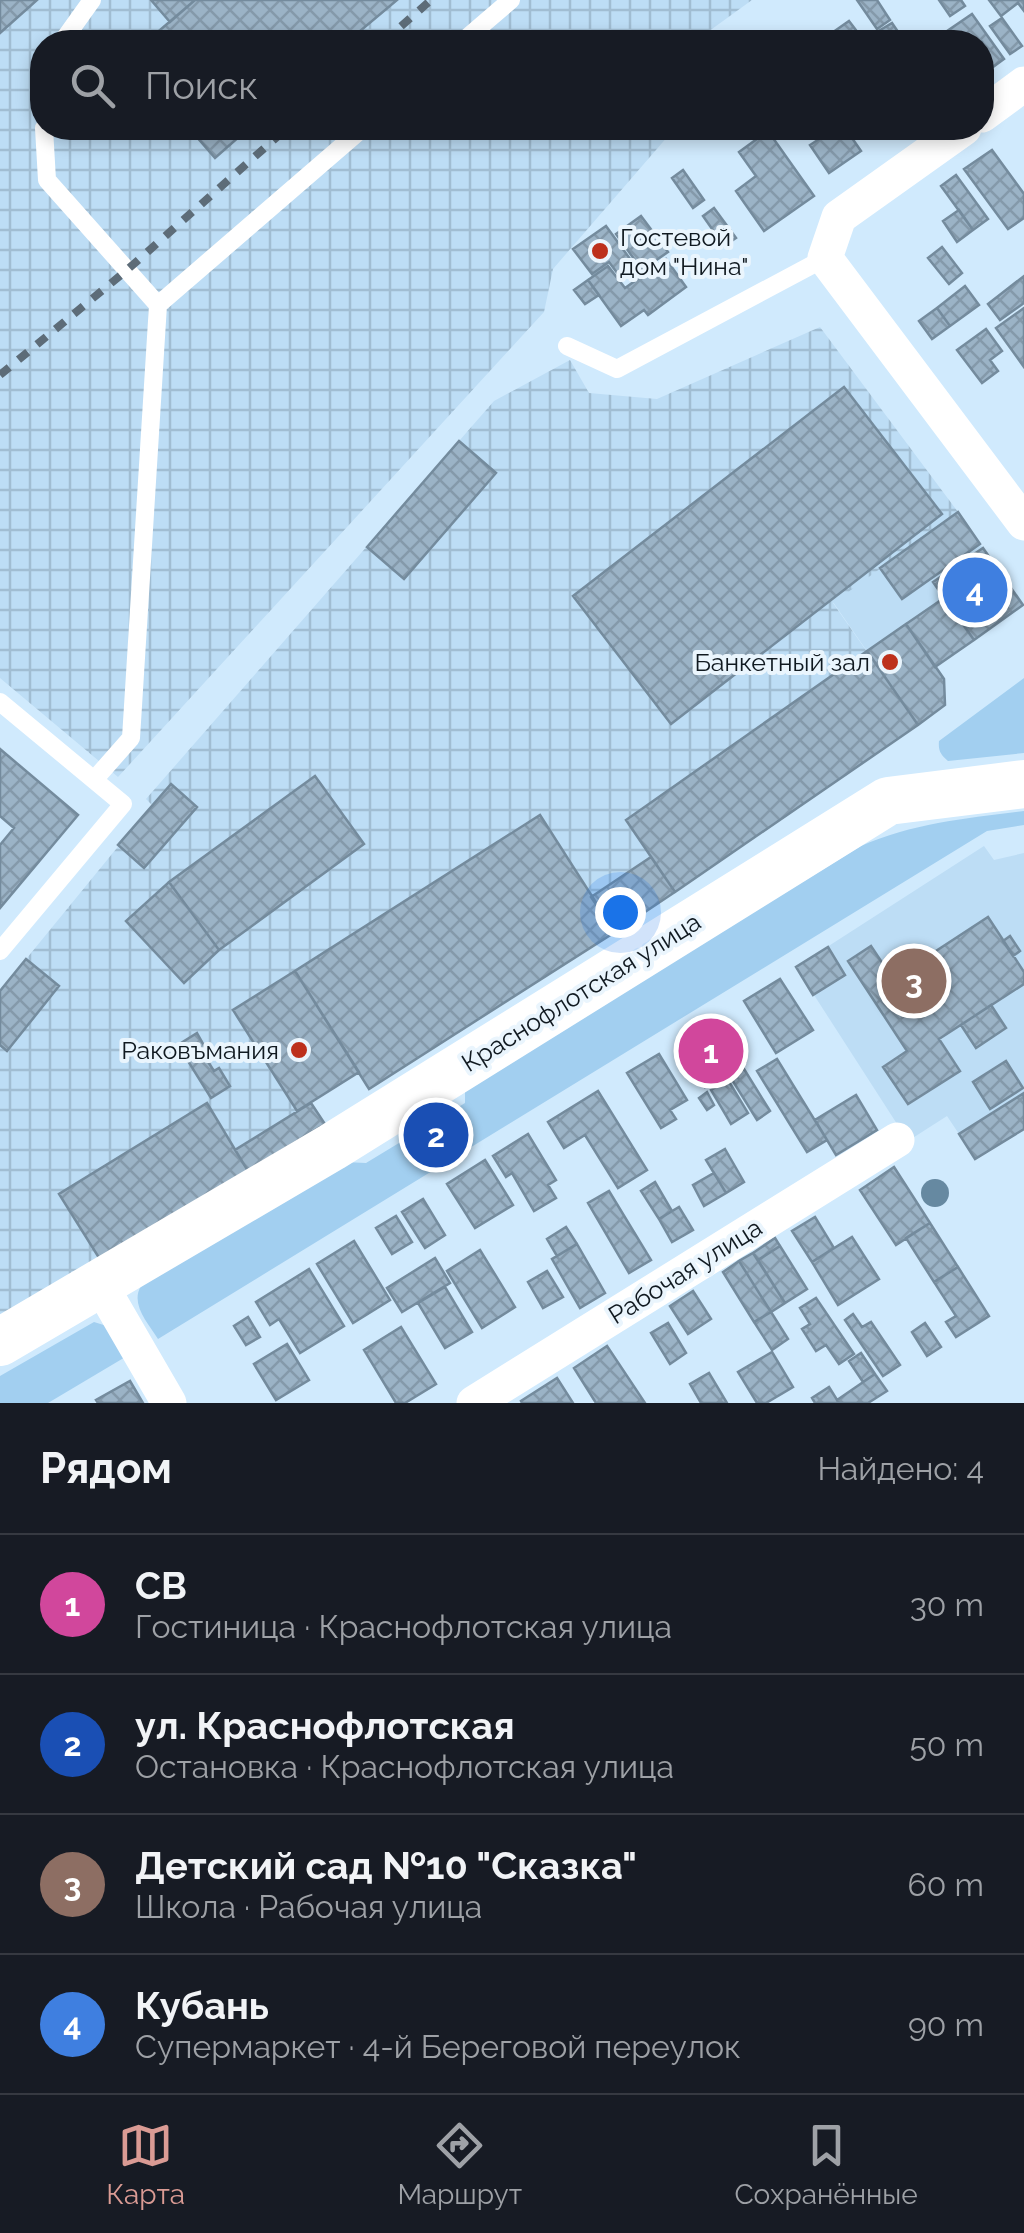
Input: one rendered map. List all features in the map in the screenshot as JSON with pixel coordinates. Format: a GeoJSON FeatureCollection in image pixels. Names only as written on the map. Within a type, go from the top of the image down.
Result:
{"type":"FeatureCollection","features":[{"type":"Feature","properties":{"kind":"street"},"geometry":{"type":"LineString","coordinates":[[994,106],[1024,84]]}},
{"type":"Feature","properties":{"kind":"street"},"geometry":{"type":"LineString","coordinates":[[947,140],[839,217],[826,258],[1020,509]]}},
{"type":"Feature","properties":{"kind":"street","name":"Краснофлотская улица"},"geometry":{"type":"LineString","coordinates":[[0,1342],[332,1148],[888,801],[1024,784]]}},
{"type":"Feature","properties":{"kind":"street","name":"Рабочая улица"},"geometry":{"type":"LineString","coordinates":[[474,1403],[897,1140]]}},
{"type":"Feature","properties":{"kind":"street"},"geometry":{"type":"LineString","coordinates":[[100,1284],[169,1403]]}},
{"type":"Feature","properties":{"kind":"lane"},"geometry":{"type":"LineString","coordinates":[[476,30],[511,0]]}},
{"type":"Feature","properties":{"kind":"lane"},"geometry":{"type":"LineString","coordinates":[[70,30],[90,1]]}},
{"type":"Feature","properties":{"kind":"lane"},"geometry":{"type":"LineString","coordinates":[[45,140],[47,180],[158,305],[131,738],[94,780]]}},
{"type":"Feature","properties":{"kind":"lane"},"geometry":{"type":"LineString","coordinates":[[158,305],[350,140]]}},
{"type":"Feature","properties":{"kind":"lane"},"geometry":{"type":"LineString","coordinates":[[566,346],[617,368],[826,258]]}},
{"type":"Feature","properties":{"kind":"lane"},"geometry":{"type":"LineString","coordinates":[[0,702],[123,804],[0,951]]}},
{"type":"Feature","properties":{"kind":"shaded area"},"geometry":{"type":"Polygon","coordinates":[[[0,0],[752,0],[711,30],[30,30],[30,140],[665,140],[553,269],[544,312],[118,777],[0,678],[0,0]]]}},
{"type":"Feature","properties":{"kind":"shaded area"},"geometry":{"type":"Polygon","coordinates":[[[820,327],[958,512],[833,603],[918,725],[675,892],[369,1089],[358,1073],[236,1149],[248,1171],[0,1322],[0,991],[152,805],[146,799],[494,401],[570,360],[589,393],[657,399],[820,327]]]}},
{"type":"Feature","properties":{"kind":"shaded area"},"geometry":{"type":"Polygon","coordinates":[[[958,512],[1022,605],[936,666],[944,679],[945,705],[918,725],[833,602],[958,512]]]}},
{"type":"Feature","properties":{"kind":"shaded area"},"geometry":{"type":"Polygon","coordinates":[[[1024,678],[1024,753],[948,761],[939,741],[1024,678]]]}},
{"type":"Feature","properties":{"kind":"shaded area"},"geometry":{"type":"Polygon","coordinates":[[[1024,811],[1024,825],[987,831],[158,1339],[145,1320],[138,1300],[141,1286],[344,1162],[366,1163],[465,1103],[465,1089],[861,846],[921,827],[1024,811]]]}},
{"type":"Feature","properties":{"kind":"shaded area"},"geometry":{"type":"Polygon","coordinates":[[[984,846],[994,860],[1024,853],[1024,1093],[959,1134],[947,1116],[908,1141],[796,967],[984,846]]]}},
{"type":"Feature","properties":{"kind":"shaded area"},"geometry":{"type":"Polygon","coordinates":[[[94,1322],[110,1327],[127,1356],[48,1403],[0,1403],[0,1376],[94,1322]]]}},
{"type":"Feature","properties":{"kind":"building"},"geometry":{"type":"Polygon","coordinates":[[[0,0],[37,0],[0,33],[0,0]]]}},
{"type":"Feature","properties":{"kind":"building"},"geometry":{"type":"Polygon","coordinates":[[[151,0],[195,0],[170,22],[151,0]]]}},
{"type":"Feature","properties":{"kind":"building"},"geometry":{"type":"Polygon","coordinates":[[[195,0],[397,0],[361,30],[160,30],[195,0]]]}},
{"type":"Feature","properties":{"kind":"building"},"geometry":{"type":"Polygon","coordinates":[[[857,0],[877,0],[890,20],[877,29],[857,0]]]}},
{"type":"Feature","properties":{"kind":"building"},"geometry":{"type":"Polygon","coordinates":[[[939,0],[961,0],[965,6],[950,16],[939,0]]]}},
{"type":"Feature","properties":{"kind":"building"},"geometry":{"type":"Polygon","coordinates":[[[989,0],[1024,0],[1024,11],[1018,3],[1001,16],[989,0]]]}},
{"type":"Feature","properties":{"kind":"building"},"geometry":{"type":"Polygon","coordinates":[[[972,14],[983,30],[949,30],[972,14]]]}},
{"type":"Feature","properties":{"kind":"building"},"geometry":{"type":"Polygon","coordinates":[[[1002,18],[1022,46],[1010,54],[990,26],[1002,18]]]}},
{"type":"Feature","properties":{"kind":"building"},"geometry":{"type":"Polygon","coordinates":[[[849,21],[856,30],[836,30],[849,21]]]}},
{"type":"Feature","properties":{"kind":"building"},"geometry":{"type":"Polygon","coordinates":[[[994,45],[1004,59],[994,66],[994,45]]]}},
{"type":"Feature","properties":{"kind":"building"},"geometry":{"type":"Polygon","coordinates":[[[199,140],[235,140],[215,158],[199,140]]]}},
{"type":"Feature","properties":{"kind":"building"},"geometry":{"type":"Polygon","coordinates":[[[756,140],[774,140],[814,196],[764,231],[736,191],[756,176],[739,152],[756,140]]]}},
{"type":"Feature","properties":{"kind":"building"},"geometry":{"type":"Polygon","coordinates":[[[818,140],[853,140],[861,151],[829,173],[810,145],[818,140]]]}},
{"type":"Feature","properties":{"kind":"building"},"geometry":{"type":"Polygon","coordinates":[[[992,150],[1024,194],[1024,218],[1008,229],[964,169],[992,150]]]}},
{"type":"Feature","properties":{"kind":"building"},"geometry":{"type":"Polygon","coordinates":[[[683,170],[704,200],[693,208],[672,178],[683,170]]]}},
{"type":"Feature","properties":{"kind":"building"},"geometry":{"type":"Polygon","coordinates":[[[956,175],[988,219],[973,230],[941,186],[956,175]]]}},
{"type":"Feature","properties":{"kind":"building"},"geometry":{"type":"Polygon","coordinates":[[[714,208],[736,238],[724,246],[703,216],[714,208]]]}},
{"type":"Feature","properties":{"kind":"building"},"geometry":{"type":"Polygon","coordinates":[[[959,210],[973,230],[957,242],[943,221],[959,210]]]}},
{"type":"Feature","properties":{"kind":"building"},"geometry":{"type":"Polygon","coordinates":[[[641,216],[668,252],[642,270],[616,234],[641,216]]]}},
{"type":"Feature","properties":{"kind":"building"},"geometry":{"type":"Polygon","coordinates":[[[606,226],[633,263],[618,274],[609,262],[592,274],[573,249],[606,226]]]}},
{"type":"Feature","properties":{"kind":"building"},"geometry":{"type":"Polygon","coordinates":[[[942,247],[962,273],[949,284],[928,258],[942,247]]]}},
{"type":"Feature","properties":{"kind":"building"},"geometry":{"type":"Polygon","coordinates":[[[666,259],[686,287],[648,315],[644,310],[621,326],[588,280],[608,266],[625,288],[666,259]]]}},
{"type":"Feature","properties":{"kind":"building"},"geometry":{"type":"Polygon","coordinates":[[[1024,276],[1024,303],[1000,320],[988,304],[1024,276]]]}},
{"type":"Feature","properties":{"kind":"building"},"geometry":{"type":"Polygon","coordinates":[[[588,280],[599,295],[585,304],[574,290],[588,280]]]}},
{"type":"Feature","properties":{"kind":"building"},"geometry":{"type":"Polygon","coordinates":[[[965,286],[979,305],[950,326],[937,308],[965,286]]]}},
{"type":"Feature","properties":{"kind":"building"},"geometry":{"type":"Polygon","coordinates":[[[937,308],[950,326],[932,339],[919,321],[937,308]]]}},
{"type":"Feature","properties":{"kind":"building"},"geometry":{"type":"Polygon","coordinates":[[[1024,308],[1024,367],[996,328],[1024,308]]]}},
{"type":"Feature","properties":{"kind":"building"},"geometry":{"type":"Polygon","coordinates":[[[986,329],[1002,351],[990,360],[998,371],[982,383],[957,350],[986,329]]]}},
{"type":"Feature","properties":{"kind":"building"},"geometry":{"type":"Polygon","coordinates":[[[844,387],[942,514],[671,724],[573,596],[844,387]]]}},
{"type":"Feature","properties":{"kind":"building"},"geometry":{"type":"Polygon","coordinates":[[[459,441],[496,473],[404,579],[367,547],[459,441]]]}},
{"type":"Feature","properties":{"kind":"building"},"geometry":{"type":"Polygon","coordinates":[[[958,512],[980,544],[902,599],[880,568],[958,512]]]}},
{"type":"Feature","properties":{"kind":"building"},"geometry":{"type":"Polygon","coordinates":[[[983,548],[1023,605],[974,640],[933,582],[983,548]]]}},
{"type":"Feature","properties":{"kind":"building"},"geometry":{"type":"Polygon","coordinates":[[[944,598],[974,640],[935,667],[906,624],[944,598]]]}},
{"type":"Feature","properties":{"kind":"building"},"geometry":{"type":"Polygon","coordinates":[[[906,624],[944,679],[945,705],[918,725],[867,651],[906,624]]]}},
{"type":"Feature","properties":{"kind":"building"},"geometry":{"type":"Polygon","coordinates":[[[867,651],[918,725],[675,892],[626,820],[867,651]]]}},
{"type":"Feature","properties":{"kind":"building"},"geometry":{"type":"Polygon","coordinates":[[[0,749],[78,815],[0,908],[0,845],[14,828],[0,816],[0,749]]]}},
{"type":"Feature","properties":{"kind":"building"},"geometry":{"type":"Polygon","coordinates":[[[315,776],[364,844],[219,950],[169,882],[315,776]]]}},
{"type":"Feature","properties":{"kind":"building"},"geometry":{"type":"Polygon","coordinates":[[[171,784],[197,807],[144,868],[118,845],[171,784]]]}},
{"type":"Feature","properties":{"kind":"building"},"geometry":{"type":"Polygon","coordinates":[[[540,815],[615,932],[369,1089],[295,971],[540,815]]]}},
{"type":"Feature","properties":{"kind":"building"},"geometry":{"type":"Polygon","coordinates":[[[651,857],[675,892],[615,932],[591,897],[651,857]]]}},
{"type":"Feature","properties":{"kind":"building"},"geometry":{"type":"Polygon","coordinates":[[[169,882],[219,950],[184,983],[126,921],[169,882]]]}},
{"type":"Feature","properties":{"kind":"building"},"geometry":{"type":"Polygon","coordinates":[[[988,917],[1024,972],[1024,984],[939,1039],[960,1071],[908,1104],[883,1067],[907,1051],[848,961],[871,946],[893,979],[988,917]]]}},
{"type":"Feature","properties":{"kind":"building"},"geometry":{"type":"Polygon","coordinates":[[[1010,936],[1020,951],[1013,956],[1003,941],[1010,936]]]}},
{"type":"Feature","properties":{"kind":"building"},"geometry":{"type":"Polygon","coordinates":[[[828,947],[845,975],[813,995],[796,967],[828,947]]]}},
{"type":"Feature","properties":{"kind":"building"},"geometry":{"type":"Polygon","coordinates":[[[26,959],[59,986],[7,1051],[0,1045],[0,991],[26,959]]]}},
{"type":"Feature","properties":{"kind":"building"},"geometry":{"type":"Polygon","coordinates":[[[295,971],[359,1072],[297,1111],[233,1010],[295,971]]]}},
{"type":"Feature","properties":{"kind":"building"},"geometry":{"type":"Polygon","coordinates":[[[780,979],[813,1030],[776,1053],[744,1001],[780,979]]]}},
{"type":"Feature","properties":{"kind":"building"},"geometry":{"type":"Polygon","coordinates":[[[991,1005],[1006,1028],[976,1048],[961,1025],[991,1005]]]}},
{"type":"Feature","properties":{"kind":"building"},"geometry":{"type":"Polygon","coordinates":[[[718,1017],[745,1062],[705,1087],[677,1042],[718,1017]]]}},
{"type":"Feature","properties":{"kind":"building"},"geometry":{"type":"Polygon","coordinates":[[[197,1033],[207,1051],[203,1054],[214,1071],[219,1068],[230,1086],[211,1098],[178,1045],[197,1033]]]}},
{"type":"Feature","properties":{"kind":"building"},"geometry":{"type":"Polygon","coordinates":[[[659,1054],[687,1100],[670,1110],[676,1119],[661,1128],[627,1073],[659,1054]]]}},
{"type":"Feature","properties":{"kind":"building"},"geometry":{"type":"Polygon","coordinates":[[[777,1059],[827,1140],[807,1152],[757,1071],[777,1059]]]}},
{"type":"Feature","properties":{"kind":"building"},"geometry":{"type":"Polygon","coordinates":[[[1006,1061],[1023,1088],[990,1109],[973,1082],[1006,1061]]]}},
{"type":"Feature","properties":{"kind":"building"},"geometry":{"type":"Polygon","coordinates":[[[744,1069],[770,1111],[757,1120],[731,1078],[744,1069]]]}},
{"type":"Feature","properties":{"kind":"building"},"geometry":{"type":"Polygon","coordinates":[[[728,1080],[748,1113],[731,1124],[711,1090],[728,1080]]]}},
{"type":"Feature","properties":{"kind":"building"},"geometry":{"type":"Polygon","coordinates":[[[598,1091],[647,1170],[618,1188],[585,1135],[564,1148],[548,1122],[598,1091]]]}},
{"type":"Feature","properties":{"kind":"building"},"geometry":{"type":"Polygon","coordinates":[[[707,1092],[714,1105],[707,1110],[699,1098],[707,1092]]]}},
{"type":"Feature","properties":{"kind":"building"},"geometry":{"type":"Polygon","coordinates":[[[1024,1093],[1024,1129],[975,1159],[959,1134],[1024,1093]]]}},
{"type":"Feature","properties":{"kind":"building"},"geometry":{"type":"Polygon","coordinates":[[[856,1095],[877,1130],[836,1155],[815,1120],[856,1095]]]}},
{"type":"Feature","properties":{"kind":"building"},"geometry":{"type":"Polygon","coordinates":[[[207,1103],[248,1171],[101,1261],[59,1194],[207,1103]]]}},
{"type":"Feature","properties":{"kind":"building"},"geometry":{"type":"Polygon","coordinates":[[[311,1103],[325,1124],[248,1171],[235,1150],[311,1103]]]}},
{"type":"Feature","properties":{"kind":"building"},"geometry":{"type":"Polygon","coordinates":[[[442,1120],[454,1137],[434,1150],[423,1132],[442,1120]]]}},
{"type":"Feature","properties":{"kind":"building"},"geometry":{"type":"Polygon","coordinates":[[[528,1134],[556,1180],[548,1185],[556,1198],[534,1211],[512,1173],[506,1177],[493,1156],[528,1134]]]}},
{"type":"Feature","properties":{"kind":"building"},"geometry":{"type":"Polygon","coordinates":[[[725,1149],[744,1182],[726,1193],[706,1160],[725,1149]]]}},
{"type":"Feature","properties":{"kind":"building"},"geometry":{"type":"Polygon","coordinates":[[[485,1160],[513,1205],[475,1228],[447,1184],[485,1160]]]}},
{"type":"Feature","properties":{"kind":"building"},"geometry":{"type":"Polygon","coordinates":[[[894,1167],[930,1223],[896,1245],[860,1190],[894,1167]]]}},
{"type":"Feature","properties":{"kind":"building"},"geometry":{"type":"Polygon","coordinates":[[[714,1173],[726,1193],[704,1206],[693,1185],[714,1173]]]}},
{"type":"Feature","properties":{"kind":"building"},"geometry":{"type":"Polygon","coordinates":[[[655,1182],[672,1211],[659,1219],[641,1191],[655,1182]]]}},
{"type":"Feature","properties":{"kind":"building"},"geometry":{"type":"Polygon","coordinates":[[[609,1191],[651,1260],[629,1273],[588,1203],[609,1191]]]}},
{"type":"Feature","properties":{"kind":"building"},"geometry":{"type":"Polygon","coordinates":[[[423,1199],[445,1235],[425,1248],[402,1212],[423,1199]]]}},
{"type":"Feature","properties":{"kind":"building"},"geometry":{"type":"Polygon","coordinates":[[[679,1207],[693,1230],[672,1242],[659,1219],[679,1207]]]}},
{"type":"Feature","properties":{"kind":"building"},"geometry":{"type":"Polygon","coordinates":[[[396,1216],[412,1242],[392,1254],[376,1228],[396,1216]]]}},
{"type":"Feature","properties":{"kind":"building"},"geometry":{"type":"Polygon","coordinates":[[[815,1217],[834,1248],[812,1262],[792,1231],[815,1217]]]}},
{"type":"Feature","properties":{"kind":"building"},"geometry":{"type":"Polygon","coordinates":[[[930,1223],[958,1267],[934,1282],[906,1238],[930,1223]]]}},
{"type":"Feature","properties":{"kind":"building"},"geometry":{"type":"Polygon","coordinates":[[[566,1227],[577,1244],[557,1256],[547,1239],[566,1227]]]}},
{"type":"Feature","properties":{"kind":"building"},"geometry":{"type":"Polygon","coordinates":[[[852,1237],[879,1279],[838,1305],[812,1262],[852,1237]]]}},
{"type":"Feature","properties":{"kind":"building"},"geometry":{"type":"Polygon","coordinates":[[[775,1238],[780,1246],[758,1260],[753,1253],[775,1238]]]}},
{"type":"Feature","properties":{"kind":"building"},"geometry":{"type":"Polygon","coordinates":[[[354,1241],[390,1300],[353,1323],[317,1264],[354,1241]]]}},
{"type":"Feature","properties":{"kind":"building"},"geometry":{"type":"Polygon","coordinates":[[[577,1244],[605,1293],[580,1308],[552,1259],[577,1244]]]}},
{"type":"Feature","properties":{"kind":"building"},"geometry":{"type":"Polygon","coordinates":[[[780,1246],[807,1289],[785,1303],[758,1260],[780,1246]]]}},
{"type":"Feature","properties":{"kind":"building"},"geometry":{"type":"Polygon","coordinates":[[[480,1250],[515,1307],[482,1328],[447,1271],[480,1250]]]}},
{"type":"Feature","properties":{"kind":"building"},"geometry":{"type":"Polygon","coordinates":[[[753,1253],[785,1303],[771,1312],[739,1261],[753,1253]]]}},
{"type":"Feature","properties":{"kind":"building"},"geometry":{"type":"Polygon","coordinates":[[[435,1258],[450,1283],[402,1312],[387,1288],[435,1258]]]}},
{"type":"Feature","properties":{"kind":"building"},"geometry":{"type":"Polygon","coordinates":[[[739,1261],[771,1312],[754,1322],[723,1272],[739,1261]]]}},
{"type":"Feature","properties":{"kind":"building"},"geometry":{"type":"Polygon","coordinates":[[[958,1267],[989,1316],[956,1337],[946,1322],[956,1316],[934,1282],[958,1267]]]}},
{"type":"Feature","properties":{"kind":"building"},"geometry":{"type":"Polygon","coordinates":[[[309,1269],[344,1326],[300,1353],[279,1319],[270,1325],[256,1302],[309,1269]]]}},
{"type":"Feature","properties":{"kind":"building"},"geometry":{"type":"Polygon","coordinates":[[[547,1271],[563,1297],[543,1308],[528,1282],[547,1271]]]}},
{"type":"Feature","properties":{"kind":"building"},"geometry":{"type":"Polygon","coordinates":[[[445,1287],[472,1332],[445,1348],[418,1303],[445,1287]]]}},
{"type":"Feature","properties":{"kind":"building"},"geometry":{"type":"Polygon","coordinates":[[[693,1291],[711,1319],[688,1334],[670,1306],[693,1291]]]}},
{"type":"Feature","properties":{"kind":"building"},"geometry":{"type":"Polygon","coordinates":[[[816,1298],[854,1354],[839,1364],[826,1345],[816,1351],[802,1329],[810,1324],[800,1308],[816,1298]]]}},
{"type":"Feature","properties":{"kind":"building"},"geometry":{"type":"Polygon","coordinates":[[[771,1312],[788,1339],[772,1350],[754,1322],[771,1312]]]}},
{"type":"Feature","properties":{"kind":"building"},"geometry":{"type":"Polygon","coordinates":[[[853,1314],[862,1327],[871,1322],[900,1365],[883,1376],[845,1320],[853,1314]]]}},
{"type":"Feature","properties":{"kind":"building"},"geometry":{"type":"Polygon","coordinates":[[[248,1317],[260,1337],[246,1345],[234,1326],[248,1317]]]}},
{"type":"Feature","properties":{"kind":"building"},"geometry":{"type":"Polygon","coordinates":[[[668,1323],[686,1353],[670,1364],[651,1333],[668,1323]]]}},
{"type":"Feature","properties":{"kind":"building"},"geometry":{"type":"Polygon","coordinates":[[[925,1323],[941,1347],[927,1356],[912,1332],[925,1323]]]}},
{"type":"Feature","properties":{"kind":"building"},"geometry":{"type":"Polygon","coordinates":[[[401,1327],[436,1384],[405,1403],[396,1403],[364,1350],[401,1327]]]}},
{"type":"Feature","properties":{"kind":"building"},"geometry":{"type":"Polygon","coordinates":[[[287,1344],[309,1380],[276,1400],[254,1364],[287,1344]]]}},
{"type":"Feature","properties":{"kind":"building"},"geometry":{"type":"Polygon","coordinates":[[[607,1346],[645,1403],[596,1403],[574,1368],[607,1346]]]}},
{"type":"Feature","properties":{"kind":"building"},"geometry":{"type":"Polygon","coordinates":[[[772,1352],[793,1387],[766,1403],[757,1403],[738,1372],[772,1352]]]}},
{"type":"Feature","properties":{"kind":"building"},"geometry":{"type":"Polygon","coordinates":[[[861,1353],[875,1374],[863,1382],[849,1361],[861,1353]]]}},
{"type":"Feature","properties":{"kind":"building"},"geometry":{"type":"Polygon","coordinates":[[[709,1373],[727,1403],[701,1403],[690,1384],[709,1373]]]}},
{"type":"Feature","properties":{"kind":"building"},"geometry":{"type":"Polygon","coordinates":[[[875,1374],[887,1391],[868,1403],[839,1403],[837,1400],[875,1374]]]}},
{"type":"Feature","properties":{"kind":"building"},"geometry":{"type":"Polygon","coordinates":[[[557,1378],[573,1403],[522,1403],[521,1401],[557,1378]]]}},
{"type":"Feature","properties":{"kind":"building"},"geometry":{"type":"Polygon","coordinates":[[[130,1381],[143,1403],[96,1400],[130,1381]]]}},
{"type":"Feature","properties":{"kind":"building"},"geometry":{"type":"Polygon","coordinates":[[[829,1387],[839,1403],[815,1403],[812,1398],[829,1387]]]}},
{"type":"Feature","properties":{"kind":"railway"},"geometry":{"type":"LineString","coordinates":[[397,30],[431,0]]}},
{"type":"Feature","properties":{"kind":"railway"},"geometry":{"type":"LineString","coordinates":[[0,375],[127,270],[273,140]]}},
{"type":"Feature","properties":{"kind":"place","name":"Гостевой дом \"Нина\""},"geometry":{"type":"Point","coordinates":[600,251]}},
{"type":"Feature","properties":{"kind":"place","name":"Кубань"},"geometry":{"type":"Point","coordinates":[975,590]}},
{"type":"Feature","properties":{"kind":"place","name":"Банкетный зал"},"geometry":{"type":"Point","coordinates":[890,662]}},
{"type":"Feature","properties":{"kind":"place","name":"Детский сад №10 \"Сказка\""},"geometry":{"type":"Point","coordinates":[914,981]}},
{"type":"Feature","properties":{"kind":"place","name":"Раковъмания"},"geometry":{"type":"Point","coordinates":[299,1050]}},
{"type":"Feature","properties":{"kind":"place","name":"СВ"},"geometry":{"type":"Point","coordinates":[711,1051]}},
{"type":"Feature","properties":{"kind":"place","name":"ул. Краснофлотская"},"geometry":{"type":"Point","coordinates":[436,1135]}}]}
